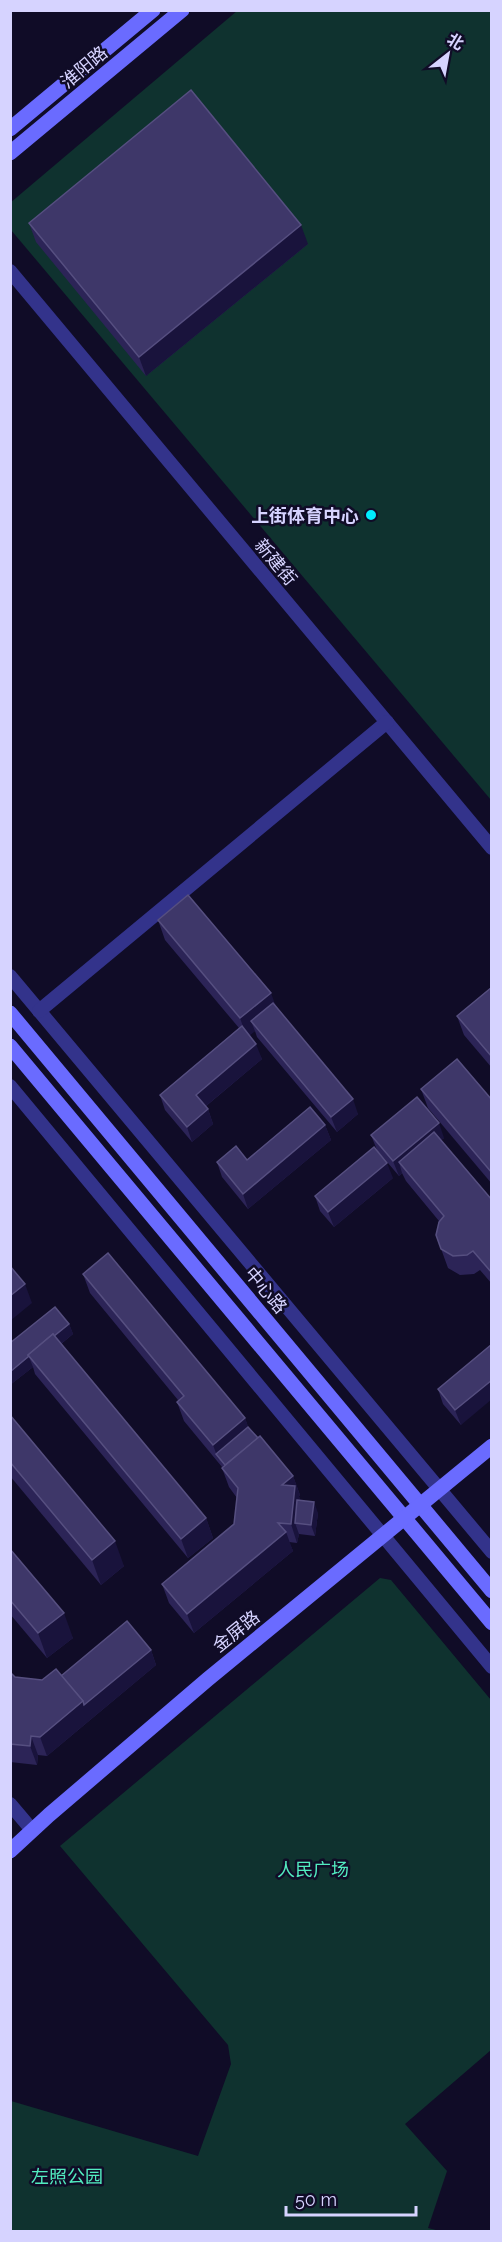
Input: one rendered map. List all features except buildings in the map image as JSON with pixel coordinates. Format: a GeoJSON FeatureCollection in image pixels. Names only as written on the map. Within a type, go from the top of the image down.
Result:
{"type":"FeatureCollection","features":[{"type":"Feature","properties":{"kind":"main road","name":"淮阳路"},"geometry":{"type":"LineString","coordinates":[[10,129],[153,10]]}},
{"type":"Feature","properties":{"kind":"main road","name":"淮阳路"},"geometry":{"type":"LineString","coordinates":[[10,153],[182,10]]}},
{"type":"Feature","properties":{"kind":"main road","name":"中心路"},"geometry":{"type":"LineString","coordinates":[[10,1013],[492,1591]]}},
{"type":"Feature","properties":{"kind":"main road"},"geometry":{"type":"LineString","coordinates":[[10,1046],[492,1623]]}},
{"type":"Feature","properties":{"kind":"main road","name":"金屏路"},"geometry":{"type":"LineString","coordinates":[[10,1851],[202,1684],[492,1446]]}},
{"type":"Feature","properties":{"kind":"street","name":"新建街"},"geometry":{"type":"LineString","coordinates":[[10,271],[492,848]]}},
{"type":"Feature","properties":{"kind":"street"},"geometry":{"type":"LineString","coordinates":[[39,1011],[387,722]]}},
{"type":"Feature","properties":{"kind":"street"},"geometry":{"type":"LineString","coordinates":[[10,976],[492,1552]]}},
{"type":"Feature","properties":{"kind":"street"},"geometry":{"type":"LineString","coordinates":[[10,1086],[492,1667]]}},
{"type":"Feature","properties":{"kind":"street"},"geometry":{"type":"LineString","coordinates":[[10,1804],[32,1830]]}},
{"type":"Feature","properties":{"kind":"green space","name":"上街体育中心"},"geometry":{"type":"Polygon","coordinates":[[[237,11],[491,11],[491,800],[11,230],[10,203],[237,11]]]}},
{"type":"Feature","properties":{"kind":"green space","name":"人民广场"},"geometry":{"type":"Polygon","coordinates":[[[380,1578],[391,1580],[491,1700],[491,2050],[405,2124],[447,2171],[428,2228],[440,2231],[11,2231],[11,2101],[198,2156],[231,2064],[228,2045],[60,1846],[380,1578]]]}},
{"type":"Feature","properties":{"kind":"place","name":"上街体育中心"},"geometry":{"type":"Point","coordinates":[371,515]}},
{"type":"Feature","properties":{"kind":"park label","name":"左照公园"},"geometry":{"type":"Point","coordinates":[67,2176]}}]}
